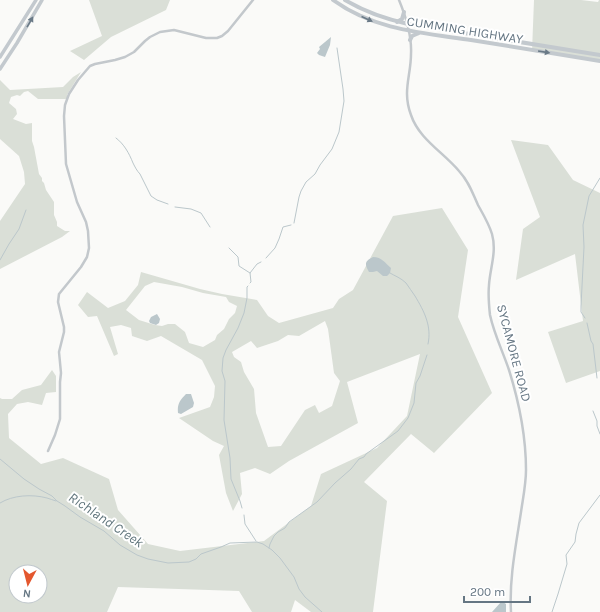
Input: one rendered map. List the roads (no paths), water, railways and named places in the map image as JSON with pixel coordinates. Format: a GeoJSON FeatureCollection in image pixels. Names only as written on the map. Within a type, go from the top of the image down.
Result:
{"type":"FeatureCollection","features":[{"type":"Feature","properties":{"kind":"highway","name":"CUMMING HIGHWAY"},"geometry":{"type":"LineString","coordinates":[[333,0],[364,18],[391,28],[600,61]]}},
{"type":"Feature","properties":{"kind":"highway","name":"CUMMING HIGHWAY"},"geometry":{"type":"LineString","coordinates":[[345,0],[365,11],[397,22],[600,55]]}},
{"type":"Feature","properties":{"kind":"highway"},"geometry":{"type":"LineString","coordinates":[[397,22],[402,20],[404,12]]}},
{"type":"Feature","properties":{"kind":"highway"},"geometry":{"type":"LineString","coordinates":[[410,40],[412,36],[420,33]]}},
{"type":"Feature","properties":{"kind":"main road"},"geometry":{"type":"LineString","coordinates":[[0,58],[36,0]]}},
{"type":"Feature","properties":{"kind":"main road"},"geometry":{"type":"LineString","coordinates":[[0,69],[13,51],[42,0]]}},
{"type":"Feature","properties":{"kind":"street"},"geometry":{"type":"LineString","coordinates":[[48,451],[55,436],[60,419],[61,374],[59,352],[64,327],[58,302],[59,294],[87,258],[89,248],[86,222],[77,202],[66,164],[64,116],[65,105],[69,94],[90,66],[115,60],[134,52],[150,37],[160,32],[174,30],[206,38],[217,38],[222,36],[228,31],[253,0]]}},
{"type":"Feature","properties":{"kind":"street","name":"SYCAMORE ROAD"},"geometry":{"type":"LineString","coordinates":[[399,0],[408,24],[410,40],[411,53],[406,98],[411,115],[421,134],[459,171],[468,182],[492,233],[494,255],[489,286],[490,314],[515,393],[523,432],[526,470],[514,558],[511,612]]}},
{"type":"Feature","properties":{"kind":"waterway"},"geometry":{"type":"LineString","coordinates":[[294,223],[301,191],[306,182],[315,174],[332,149],[339,132],[344,101],[337,48]]}},
{"type":"Feature","properties":{"kind":"waterway"},"geometry":{"type":"LineString","coordinates":[[116,138],[126,149],[151,196],[168,204]]}},
{"type":"Feature","properties":{"kind":"waterway"},"geometry":{"type":"LineString","coordinates":[[585,318],[581,312],[584,247],[583,225],[589,196],[600,178]]}},
{"type":"Feature","properties":{"kind":"waterway"},"geometry":{"type":"LineString","coordinates":[[175,207],[191,209],[201,213],[210,227]]}},
{"type":"Feature","properties":{"kind":"waterway"},"geometry":{"type":"LineString","coordinates":[[0,260],[19,229],[26,210]]}},
{"type":"Feature","properties":{"kind":"waterway"},"geometry":{"type":"LineString","coordinates":[[266,258],[275,248],[283,227],[291,225]]}},
{"type":"Feature","properties":{"kind":"waterway"},"geometry":{"type":"LineString","coordinates":[[229,248],[238,257],[239,266],[250,273]]}},
{"type":"Feature","properties":{"kind":"waterway"},"geometry":{"type":"LineString","coordinates":[[250,283],[250,273],[257,264],[261,262]]}},
{"type":"Feature","properties":{"kind":"waterway"},"geometry":{"type":"LineString","coordinates":[[390,273],[406,283],[421,307],[428,325],[428,344]]}},
{"type":"Feature","properties":{"kind":"waterway"},"geometry":{"type":"LineString","coordinates":[[242,508],[231,479],[230,458],[224,420],[225,381],[222,371],[223,358],[226,350],[244,313],[248,286]]}},
{"type":"Feature","properties":{"kind":"waterway"},"geometry":{"type":"LineString","coordinates":[[587,323],[593,344],[597,378]]}},
{"type":"Feature","properties":{"kind":"waterway"},"geometry":{"type":"LineString","coordinates":[[269,548],[274,536],[285,528],[289,522],[317,502],[351,469],[359,459],[364,457],[398,431],[408,418],[414,403],[416,383],[427,355]]}},
{"type":"Feature","properties":{"kind":"waterway"},"geometry":{"type":"LineString","coordinates":[[593,411],[600,434]]}},
{"type":"Feature","properties":{"kind":"waterway","name":"Richland Creek"},"geometry":{"type":"LineString","coordinates":[[0,459],[24,479],[52,496],[80,517],[104,531],[120,545],[137,555],[148,559],[168,563],[189,562],[196,559],[201,554],[230,543],[257,542],[263,544],[280,558],[294,577],[299,589],[305,597],[322,612]]}},
{"type":"Feature","properties":{"kind":"waterway"},"geometry":{"type":"LineString","coordinates":[[552,612],[567,564],[566,555],[575,542],[579,523],[600,495]]}},
{"type":"Feature","properties":{"kind":"waterway"},"geometry":{"type":"LineString","coordinates":[[0,503],[11,498],[29,496],[47,498],[56,501]]}},
{"type":"Feature","properties":{"kind":"waterway"},"geometry":{"type":"LineString","coordinates":[[244,515],[245,524],[256,541]]}}]}
